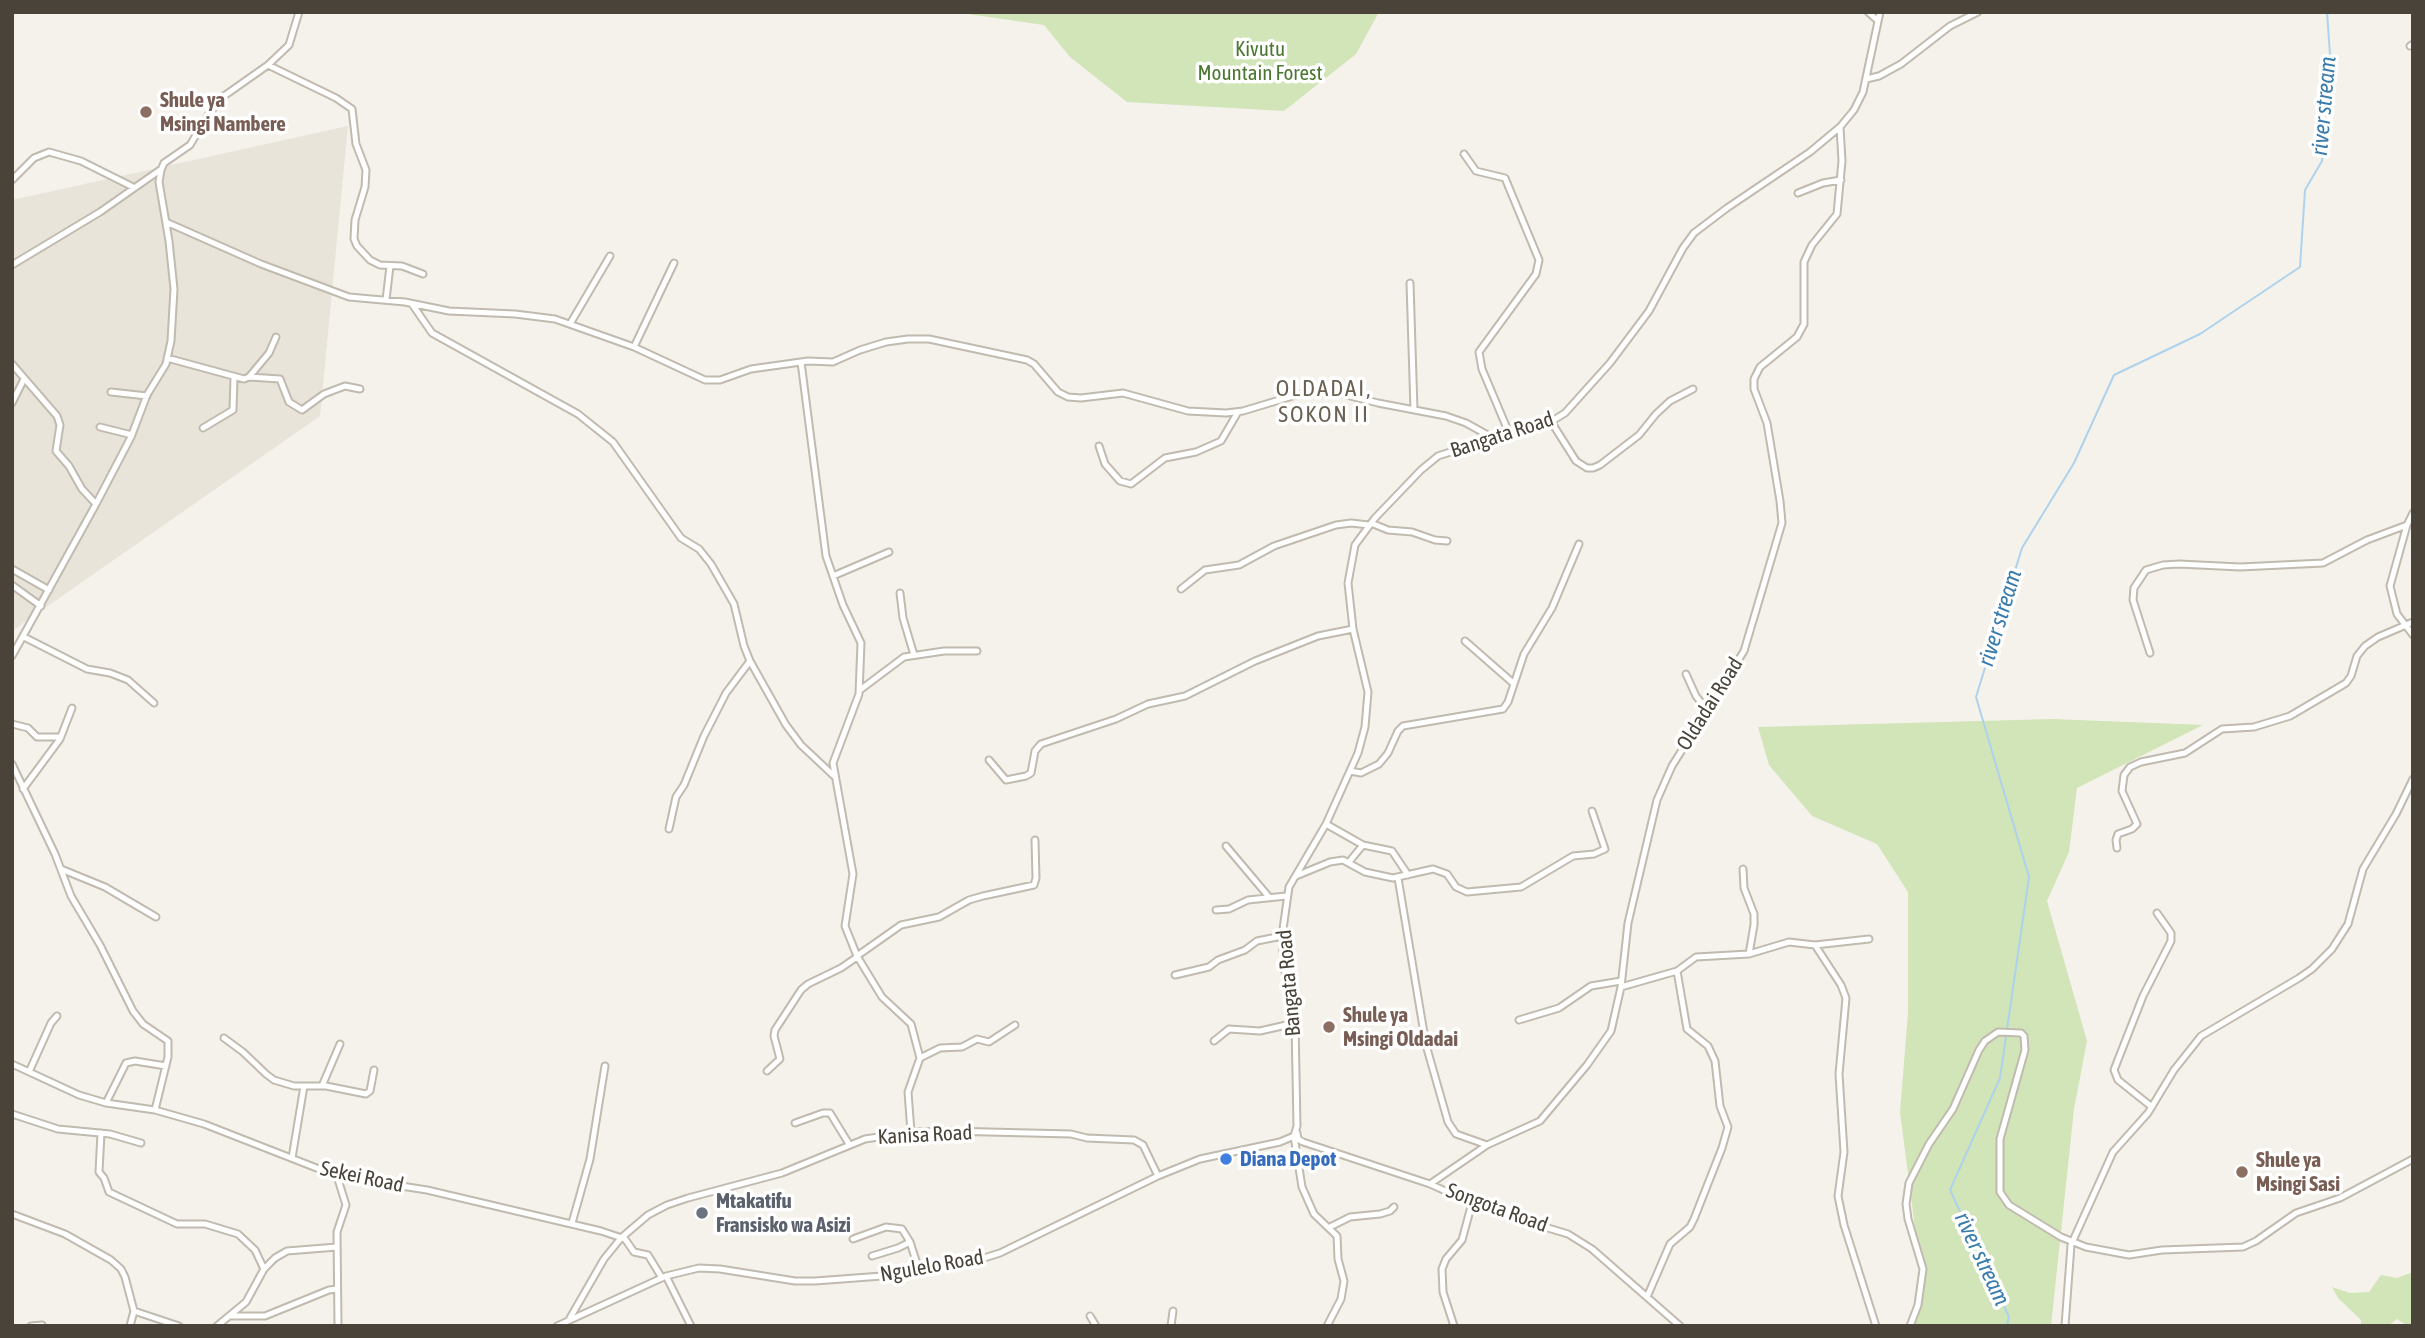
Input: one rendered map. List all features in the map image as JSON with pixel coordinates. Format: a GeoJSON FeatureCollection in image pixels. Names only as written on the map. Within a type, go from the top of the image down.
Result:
{"type":"FeatureCollection","features":[{"type":"Feature","properties":{"kind":"street"},"geometry":{"type":"LineString","coordinates":[[12,656],[132,435],[147,396],[167,358],[171,341],[174,289],[159,182],[160,170],[164,163],[190,145],[210,112],[224,96],[268,65],[289,45],[299,12]]}},
{"type":"Feature","properties":{"kind":"street"},"geometry":{"type":"LineString","coordinates":[[1868,12],[1877,20]]}},
{"type":"Feature","properties":{"kind":"street","name":"Bangata Road"},"geometry":{"type":"LineString","coordinates":[[1330,1227],[1314,1214],[1305,1196],[1295,1133],[1295,1023],[1284,967],[1282,936],[1286,896],[1294,877],[1326,824],[1362,741],[1368,703],[1364,670],[1353,629],[1348,583],[1355,545],[1370,524],[1434,459],[1444,453],[1509,433],[1552,423],[1565,413],[1638,327],[1694,233],[1810,152],[1839,127],[1859,102],[1880,12]]}},
{"type":"Feature","properties":{"kind":"street"},"geometry":{"type":"LineString","coordinates":[[1866,79],[1879,76],[1901,64],[1950,26],[1978,12]]}},
{"type":"Feature","properties":{"kind":"street"},"geometry":{"type":"LineString","coordinates":[[268,65],[336,98],[352,109],[356,144],[366,170],[365,187],[355,220],[355,239],[362,254],[370,260],[406,267],[423,274]]}},
{"type":"Feature","properties":{"kind":"street","name":"Oldadai Road"},"geometry":{"type":"LineString","coordinates":[[1430,1184],[1487,1145],[1540,1121],[1605,1041],[1613,1022],[1621,984],[1628,923],[1657,800],[1672,766],[1744,651],[1782,523],[1767,423],[1754,388],[1754,379],[1760,367],[1792,343],[1802,330],[1806,311],[1804,262],[1812,245],[1837,214],[1842,151],[1839,127]]}},
{"type":"Feature","properties":{"kind":"street"},"geometry":{"type":"LineString","coordinates":[[12,180],[34,158],[49,152],[81,161],[134,187]]}},
{"type":"Feature","properties":{"kind":"street"},"geometry":{"type":"LineString","coordinates":[[1464,154],[1476,171],[1505,178],[1539,260],[1536,274],[1479,352],[1482,369],[1509,433]]}},
{"type":"Feature","properties":{"kind":"street"},"geometry":{"type":"LineString","coordinates":[[12,265],[100,212],[160,170]]}},
{"type":"Feature","properties":{"kind":"street"},"geometry":{"type":"LineString","coordinates":[[1798,193],[1823,183],[1841,180]]}},
{"type":"Feature","properties":{"kind":"street"},"geometry":{"type":"LineString","coordinates":[[166,222],[261,264],[337,293],[449,311],[542,316],[634,347],[692,375],[713,381],[748,369],[801,362],[833,362],[886,342],[929,339],[1027,360],[1034,364],[1058,392],[1068,397],[1123,393],[1194,412],[1238,412],[1296,395],[1326,392],[1446,416],[1466,423],[1493,438]]}},
{"type":"Feature","properties":{"kind":"street"},"geometry":{"type":"LineString","coordinates":[[570,324],[610,256]]}},
{"type":"Feature","properties":{"kind":"street"},"geometry":{"type":"LineString","coordinates":[[634,347],[674,263]]}},
{"type":"Feature","properties":{"kind":"street"},"geometry":{"type":"LineString","coordinates":[[386,300],[390,266]]}},
{"type":"Feature","properties":{"kind":"street"},"geometry":{"type":"LineString","coordinates":[[1410,283],[1414,410]]}},
{"type":"Feature","properties":{"kind":"street"},"geometry":{"type":"LineString","coordinates":[[412,304],[432,332],[578,414],[612,442],[679,534],[699,549],[726,587],[734,604],[750,661],[801,745],[834,776]]}},
{"type":"Feature","properties":{"kind":"street"},"geometry":{"type":"LineString","coordinates":[[249,377],[269,353],[276,337]]}},
{"type":"Feature","properties":{"kind":"street"},"geometry":{"type":"LineString","coordinates":[[167,358],[234,378],[280,379],[289,402],[302,410],[324,394],[345,386],[360,389]]}},
{"type":"Feature","properties":{"kind":"street"},"geometry":{"type":"LineString","coordinates":[[801,362],[825,550],[843,606],[861,639],[860,690],[835,756],[834,776],[842,801],[853,874],[845,926],[857,957],[884,1000],[908,1020],[920,1058],[908,1092],[911,1132]]}},
{"type":"Feature","properties":{"kind":"street"},"geometry":{"type":"LineString","coordinates":[[12,364],[57,416],[60,425],[56,452],[96,504]]}},
{"type":"Feature","properties":{"kind":"street"},"geometry":{"type":"LineString","coordinates":[[203,428],[233,410],[234,378]]}},
{"type":"Feature","properties":{"kind":"street"},"geometry":{"type":"LineString","coordinates":[[12,403],[24,379]]}},
{"type":"Feature","properties":{"kind":"street"},"geometry":{"type":"LineString","coordinates":[[1552,423],[1576,461],[1587,468],[1593,468],[1639,435],[1670,401],[1693,389]]}},
{"type":"Feature","properties":{"kind":"street"},"geometry":{"type":"LineString","coordinates":[[111,392],[147,396]]}},
{"type":"Feature","properties":{"kind":"street"},"geometry":{"type":"LineString","coordinates":[[1099,446],[1105,464],[1120,481],[1131,484],[1165,458],[1196,452],[1220,441],[1238,412]]}},
{"type":"Feature","properties":{"kind":"street"},"geometry":{"type":"LineString","coordinates":[[100,427],[132,435]]}},
{"type":"Feature","properties":{"kind":"street"},"geometry":{"type":"LineString","coordinates":[[2413,513],[2407,525],[2390,586],[2394,608],[2413,635]]}},
{"type":"Feature","properties":{"kind":"street"},"geometry":{"type":"LineString","coordinates":[[1181,589],[1205,570],[1240,565],[1274,546],[1336,526],[1370,524],[1447,541]]}},
{"type":"Feature","properties":{"kind":"street"},"geometry":{"type":"LineString","coordinates":[[2150,653],[2133,600],[2134,588],[2146,570],[2171,564],[2240,567],[2323,564],[2367,540],[2407,525]]}},
{"type":"Feature","properties":{"kind":"street"},"geometry":{"type":"LineString","coordinates":[[1350,771],[1361,773],[1379,764],[1388,753],[1398,730],[1404,726],[1503,709],[1528,646],[1552,608],[1579,544]]}},
{"type":"Feature","properties":{"kind":"street"},"geometry":{"type":"LineString","coordinates":[[833,576],[889,552]]}},
{"type":"Feature","properties":{"kind":"street"},"geometry":{"type":"LineString","coordinates":[[12,569],[49,590]]}},
{"type":"Feature","properties":{"kind":"street"},"geometry":{"type":"LineString","coordinates":[[12,585],[41,606]]}},
{"type":"Feature","properties":{"kind":"street"},"geometry":{"type":"LineString","coordinates":[[900,593],[903,618],[914,655]]}},
{"type":"Feature","properties":{"kind":"street"},"geometry":{"type":"LineString","coordinates":[[2117,848],[2118,834],[2137,824],[2122,791],[2124,775],[2130,767],[2141,762],[2185,753],[2222,729],[2254,727],[2290,716],[2346,683],[2357,656],[2365,646],[2378,637],[2413,622]]}},
{"type":"Feature","properties":{"kind":"street"},"geometry":{"type":"LineString","coordinates":[[989,760],[1006,780],[1026,776],[1032,771],[1035,751],[1041,744],[1116,719],[1148,704],[1185,696],[1255,661],[1318,636],[1353,629]]}},
{"type":"Feature","properties":{"kind":"street"},"geometry":{"type":"LineString","coordinates":[[23,637],[88,669],[128,680],[154,703]]}},
{"type":"Feature","properties":{"kind":"street"},"geometry":{"type":"LineString","coordinates":[[1465,641],[1513,683]]}},
{"type":"Feature","properties":{"kind":"street"},"geometry":{"type":"LineString","coordinates":[[860,690],[897,662],[914,655],[977,651]]}},
{"type":"Feature","properties":{"kind":"street"},"geometry":{"type":"LineString","coordinates":[[670,830],[676,797],[684,785],[704,736],[726,693],[750,661]]}},
{"type":"Feature","properties":{"kind":"street"},"geometry":{"type":"LineString","coordinates":[[1686,674],[1696,696],[1707,710]]}},
{"type":"Feature","properties":{"kind":"street"},"geometry":{"type":"LineString","coordinates":[[23,789],[61,737],[72,708]]}},
{"type":"Feature","properties":{"kind":"street"},"geometry":{"type":"LineString","coordinates":[[12,724],[28,728],[37,737],[61,737]]}},
{"type":"Feature","properties":{"kind":"street"},"geometry":{"type":"LineString","coordinates":[[12,764],[71,896],[136,1016],[168,1041],[166,1066],[155,1110]]}},
{"type":"Feature","properties":{"kind":"street"},"geometry":{"type":"LineString","coordinates":[[2065,1326],[2072,1242],[2113,1152],[2151,1107],[2200,1036],[2299,978],[2332,949],[2348,924],[2363,869],[2396,814],[2413,779]]}},
{"type":"Feature","properties":{"kind":"street"},"geometry":{"type":"LineString","coordinates":[[1294,877],[1330,862],[1349,862],[1365,872],[1398,878],[1433,869],[1447,874],[1456,887],[1467,892],[1521,887],[1573,856],[1594,854],[1605,849],[1592,811]]}},
{"type":"Feature","properties":{"kind":"street"},"geometry":{"type":"LineString","coordinates":[[1326,824],[1363,845],[1392,851],[1408,874]]}},
{"type":"Feature","properties":{"kind":"street"},"geometry":{"type":"LineString","coordinates":[[767,1071],[780,1059],[774,1035],[776,1027],[801,990],[857,957],[901,925],[939,918],[969,900],[1034,885],[1035,840]]}},
{"type":"Feature","properties":{"kind":"street"},"geometry":{"type":"LineString","coordinates":[[1349,862],[1363,845]]}},
{"type":"Feature","properties":{"kind":"street"},"geometry":{"type":"LineString","coordinates":[[1226,846],[1269,897]]}},
{"type":"Feature","properties":{"kind":"street"},"geometry":{"type":"LineString","coordinates":[[61,869],[90,879],[156,916]]}},
{"type":"Feature","properties":{"kind":"street"},"geometry":{"type":"LineString","coordinates":[[1742,869],[1744,888],[1754,914],[1755,925],[1749,954]]}},
{"type":"Feature","properties":{"kind":"street"},"geometry":{"type":"LineString","coordinates":[[1398,878],[1426,1045],[1448,1122],[1456,1134],[1487,1145]]}},
{"type":"Feature","properties":{"kind":"street"},"geometry":{"type":"LineString","coordinates":[[1216,911],[1229,909],[1242,902],[1286,896]]}},
{"type":"Feature","properties":{"kind":"street"},"geometry":{"type":"LineString","coordinates":[[2151,1107],[2118,1080],[2114,1070],[2171,939],[2171,933],[2157,912]]}},
{"type":"Feature","properties":{"kind":"street"},"geometry":{"type":"LineString","coordinates":[[1175,975],[1209,967],[1218,960],[1245,950],[1257,940],[1282,936]]}},
{"type":"Feature","properties":{"kind":"street"},"geometry":{"type":"LineString","coordinates":[[1520,1020],[1559,1008],[1591,986],[1621,984],[1677,971],[1696,957],[1749,954],[1789,942],[1815,945],[1869,939]]}},
{"type":"Feature","properties":{"kind":"street"},"geometry":{"type":"LineString","coordinates":[[1815,945],[1841,985],[1846,999],[1839,1074],[1844,1152],[1838,1196],[1876,1326]]}},
{"type":"Feature","properties":{"kind":"street"},"geometry":{"type":"LineString","coordinates":[[1647,1297],[1670,1244],[1690,1227],[1694,1219],[1728,1127],[1720,1106],[1715,1061],[1708,1046],[1687,1029],[1677,971]]}},
{"type":"Feature","properties":{"kind":"street"},"geometry":{"type":"LineString","coordinates":[[29,1072],[51,1023],[57,1016]]}},
{"type":"Feature","properties":{"kind":"street"},"geometry":{"type":"LineString","coordinates":[[1214,1041],[1229,1029],[1260,1031],[1295,1023]]}},
{"type":"Feature","properties":{"kind":"street"},"geometry":{"type":"LineString","coordinates":[[920,1058],[940,1048],[962,1046],[977,1039],[989,1042],[1015,1025]]}},
{"type":"Feature","properties":{"kind":"street"},"geometry":{"type":"LineString","coordinates":[[1910,1326],[1918,1305],[1923,1269],[1908,1219],[1906,1204],[1909,1183],[1929,1144],[1953,1109],[1985,1041],[1993,1034],[2007,1031],[2021,1033],[2024,1036],[2025,1049],[2000,1139],[2000,1192],[2009,1205],[2050,1231],[2097,1250],[2129,1255],[2162,1250],[2243,1247],[2296,1213],[2351,1194],[2413,1159]]}},
{"type":"Feature","properties":{"kind":"street"},"geometry":{"type":"LineString","coordinates":[[224,1038],[274,1080],[368,1093],[374,1070]]}},
{"type":"Feature","properties":{"kind":"street"},"geometry":{"type":"LineString","coordinates":[[322,1086],[340,1044]]}},
{"type":"Feature","properties":{"kind":"street"},"geometry":{"type":"LineString","coordinates":[[106,1102],[126,1063],[135,1061],[166,1066]]}},
{"type":"Feature","properties":{"kind":"street","name":"Sekei Road"},"geometry":{"type":"LineString","coordinates":[[12,1064],[79,1095],[155,1110],[204,1124],[337,1176],[427,1190],[572,1223],[621,1238],[627,1241],[634,1252],[648,1255],[664,1277],[691,1326]]}},
{"type":"Feature","properties":{"kind":"street"},"geometry":{"type":"LineString","coordinates":[[572,1223],[590,1159],[605,1066]]}},
{"type":"Feature","properties":{"kind":"street"},"geometry":{"type":"LineString","coordinates":[[292,1157],[304,1086]]}},
{"type":"Feature","properties":{"kind":"street"},"geometry":{"type":"LineString","coordinates":[[795,1123],[830,1113],[849,1144]]}},
{"type":"Feature","properties":{"kind":"street"},"geometry":{"type":"LineString","coordinates":[[12,1114],[58,1129],[101,1133],[141,1143]]}},
{"type":"Feature","properties":{"kind":"street","name":"Kanisa Road"},"geometry":{"type":"LineString","coordinates":[[570,1318],[604,1259],[621,1238],[648,1215],[667,1205],[782,1173],[864,1139],[911,1132],[947,1131],[1067,1134],[1087,1138],[1135,1140],[1143,1145],[1158,1176]]}},
{"type":"Feature","properties":{"kind":"street"},"geometry":{"type":"LineString","coordinates":[[101,1133],[99,1172],[109,1192],[177,1224],[205,1224],[237,1234],[255,1250],[264,1269]]}},
{"type":"Feature","properties":{"kind":"street","name":"Songota Road"},"geometry":{"type":"LineString","coordinates":[[1295,1133],[1303,1142],[1430,1184],[1472,1203],[1568,1234],[1592,1249],[1678,1325]]}},
{"type":"Feature","properties":{"kind":"street","name":"Ngulelo Road"},"geometry":{"type":"LineString","coordinates":[[557,1326],[664,1277],[698,1268],[815,1282],[854,1280],[919,1270],[1000,1253],[1158,1176],[1200,1159],[1280,1142],[1295,1133]]}},
{"type":"Feature","properties":{"kind":"street"},"geometry":{"type":"LineString","coordinates":[[337,1176],[346,1205],[337,1232],[338,1326]]}},
{"type":"Feature","properties":{"kind":"street"},"geometry":{"type":"LineString","coordinates":[[1454,1326],[1443,1293],[1442,1269],[1446,1259],[1462,1240],[1472,1203]]}},
{"type":"Feature","properties":{"kind":"street"},"geometry":{"type":"LineString","coordinates":[[1327,1326],[1344,1286],[1338,1259],[1338,1240],[1330,1227],[1350,1217],[1380,1214],[1394,1207]]}},
{"type":"Feature","properties":{"kind":"street"},"geometry":{"type":"LineString","coordinates":[[12,1214],[65,1234],[111,1260],[121,1269],[134,1311],[130,1326]]}},
{"type":"Feature","properties":{"kind":"street"},"geometry":{"type":"LineString","coordinates":[[853,1239],[891,1227],[905,1231],[919,1270]]}},
{"type":"Feature","properties":{"kind":"street"},"geometry":{"type":"LineString","coordinates":[[872,1256],[898,1248],[910,1241]]}},
{"type":"Feature","properties":{"kind":"street"},"geometry":{"type":"LineString","coordinates":[[217,1326],[246,1302],[264,1269],[275,1258],[287,1251],[337,1247]]}},
{"type":"Feature","properties":{"kind":"street"},"geometry":{"type":"LineString","coordinates":[[229,1316],[265,1316],[329,1290],[338,1289]]}},
{"type":"Feature","properties":{"kind":"street"},"geometry":{"type":"LineString","coordinates":[[134,1311],[179,1326]]}},
{"type":"Feature","properties":{"kind":"street"},"geometry":{"type":"LineString","coordinates":[[1171,1326],[1173,1311]]}},
{"type":"Feature","properties":{"kind":"street"},"geometry":{"type":"LineString","coordinates":[[1090,1316],[1096,1326]]}},
{"type":"Feature","properties":{"kind":"street"},"geometry":{"type":"LineString","coordinates":[[31,1326],[42,1325]]}},
{"type":"Feature","properties":{"kind":"shaded area"},"geometry":{"type":"Polygon","coordinates":[[[348,126],[320,416],[12,631],[12,200],[348,126]]]}},
{"type":"Feature","properties":{"kind":"green space","name":"Kivutu Mountain Forest"},"geometry":{"type":"Polygon","coordinates":[[[954,12],[1379,12],[1356,54],[1284,111],[1127,102],[1070,57],[1044,25],[954,12]]]}},
{"type":"Feature","properties":{"kind":"green space"},"geometry":{"type":"Polygon","coordinates":[[[2053,719],[2203,725],[2077,788],[2069,852],[2047,901],[2087,1041],[2074,1109],[2051,1326],[1909,1326],[1922,1282],[1900,1112],[1908,1013],[1908,892],[1877,844],[1812,816],[1769,765],[1758,727],[2053,719]]]}},
{"type":"Feature","properties":{"kind":"green space"},"geometry":{"type":"Polygon","coordinates":[[[2413,1272],[2413,1326],[2397,1319],[2388,1326],[2361,1326],[2361,1320],[2338,1298],[2332,1287],[2350,1293],[2369,1292],[2381,1275],[2397,1278],[2413,1272]]]}},
{"type":"Feature","properties":{"kind":"waterway","name":"river stream"},"geometry":{"type":"LineString","coordinates":[[2007,1326],[2009,1317],[1950,1190],[2000,1078],[2029,877],[1976,697],[2022,548],[2074,463],[2114,375],[2200,334],[2300,267],[2305,190],[2322,161],[2331,69],[2327,12]]}},
{"type":"Feature","properties":{"kind":"place","name":"Shule ya Msingi Nambere"},"geometry":{"type":"Point","coordinates":[146,112]}},
{"type":"Feature","properties":{"kind":"place","name":"Shule ya Msingi Oldadai"},"geometry":{"type":"Point","coordinates":[1329,1027]}},
{"type":"Feature","properties":{"kind":"place","name":"Diana Depot"},"geometry":{"type":"Point","coordinates":[1226,1159]}},
{"type":"Feature","properties":{"kind":"place","name":"Shule ya Msingi Sasi"},"geometry":{"type":"Point","coordinates":[2242,1172]}},
{"type":"Feature","properties":{"kind":"place","name":"Mtakatifu Fransisko wa Asizi"},"geometry":{"type":"Point","coordinates":[702,1213]}},
{"type":"Feature","properties":{"kind":"district","name":"OLDADAI, SOKON II"},"geometry":{"type":"Point","coordinates":[1324,402]}}]}
